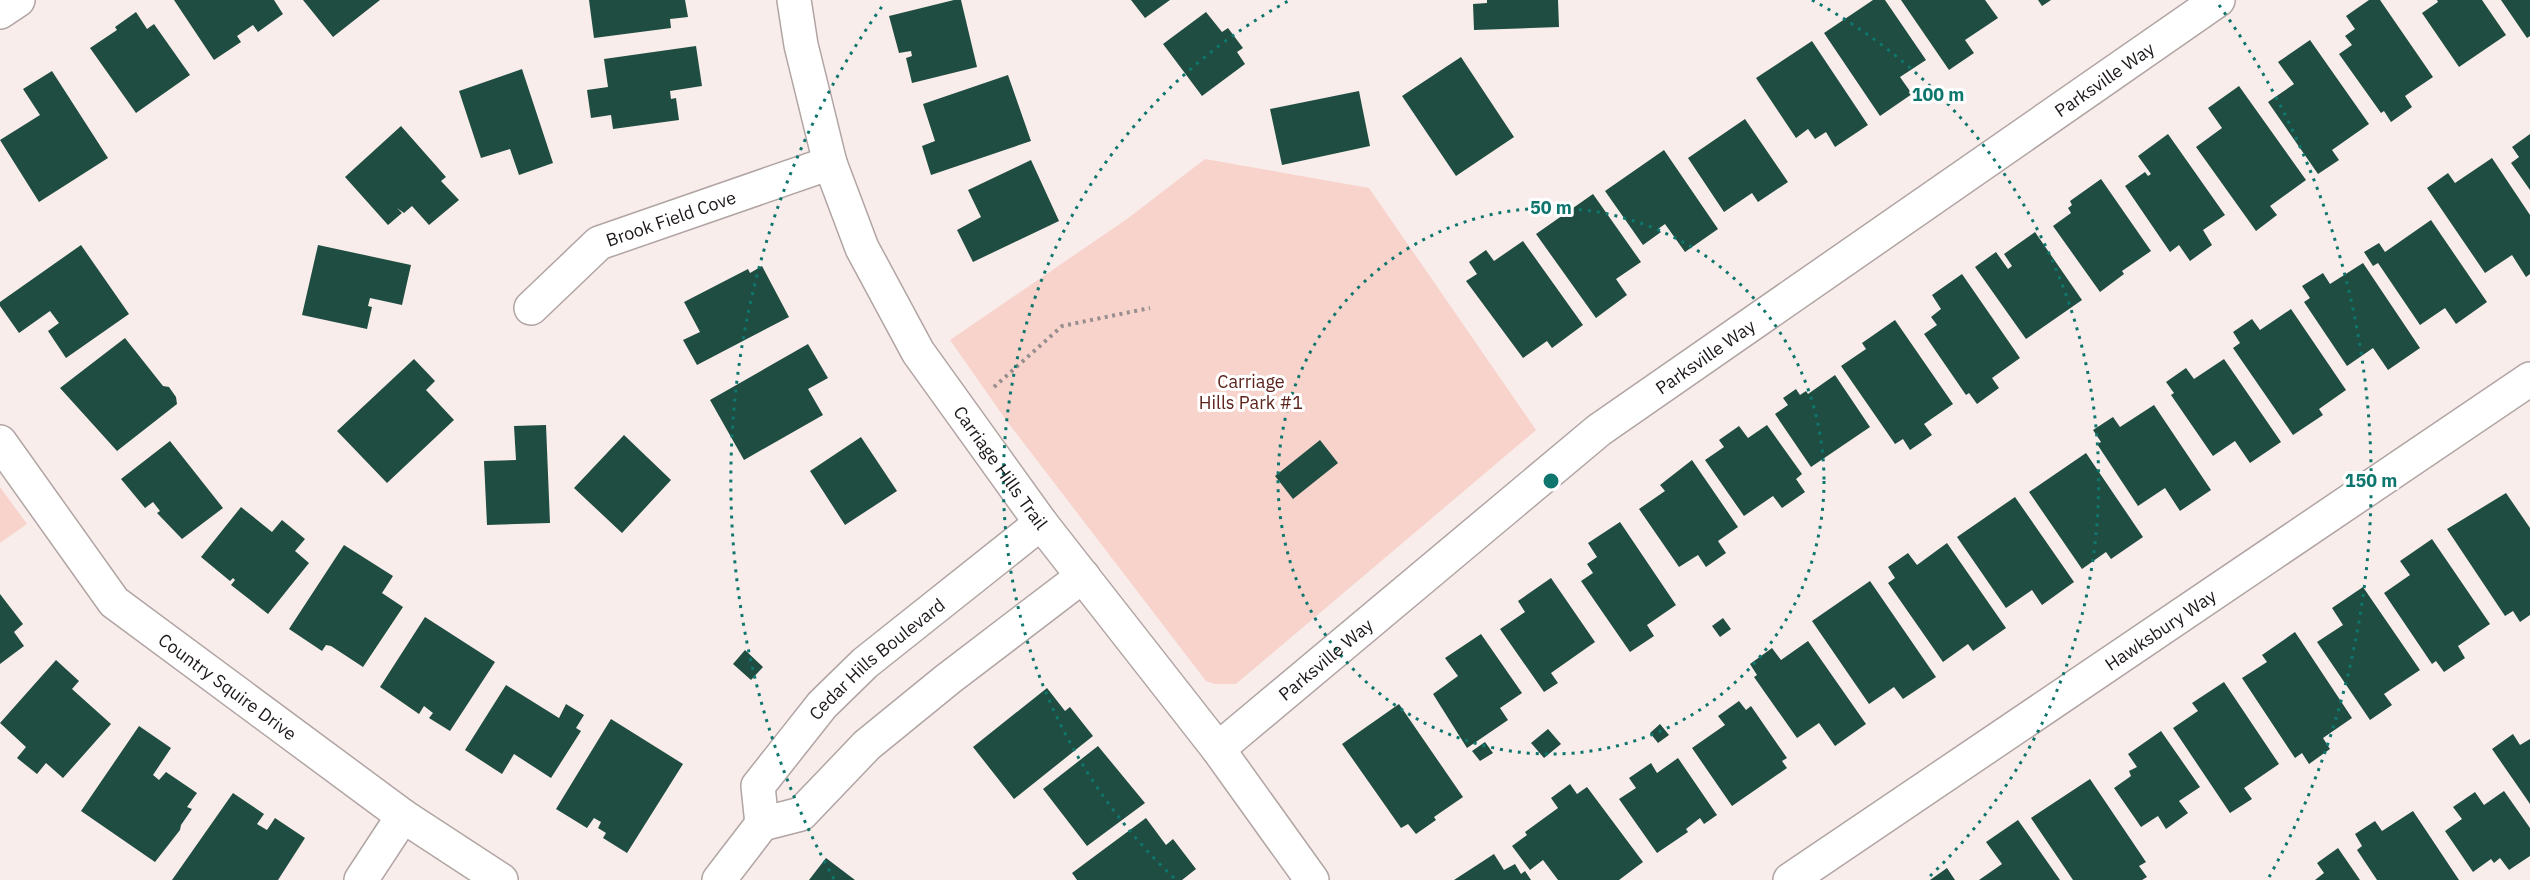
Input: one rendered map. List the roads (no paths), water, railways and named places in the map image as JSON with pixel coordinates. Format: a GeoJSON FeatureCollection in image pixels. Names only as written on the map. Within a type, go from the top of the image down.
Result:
{"type":"FeatureCollection","features":[{"type":"Feature","properties":{"kind":"street"},"geometry":{"type":"LineString","coordinates":[[0,12],[18,0]]}},
{"type":"Feature","properties":{"kind":"street","name":"Carriage Hills Trail"},"geometry":{"type":"LineString","coordinates":[[794,0],[801,45],[830,163],[862,248],[918,352],[1041,523],[1218,749],[1312,880]]}},
{"type":"Feature","properties":{"kind":"street","name":"Parksville Way"},"geometry":{"type":"LineString","coordinates":[[1218,749],[1599,430],[2218,0]]}},
{"type":"Feature","properties":{"kind":"street","name":"Brook Field Cove"},"geometry":{"type":"LineString","coordinates":[[531,308],[599,243],[830,163]]}},
{"type":"Feature","properties":{"kind":"street","name":"Hawksbury Way"},"geometry":{"type":"LineString","coordinates":[[1790,880],[2530,379]]}},
{"type":"Feature","properties":{"kind":"street","name":"Country Squire Drive"},"geometry":{"type":"LineString","coordinates":[[0,442],[114,602],[404,816],[501,880]]}},
{"type":"Feature","properties":{"kind":"street","name":"Cedar Hills Boulevard"},"geometry":{"type":"LineString","coordinates":[[762,825],[758,786],[822,705],[865,663],[1041,523]]}},
{"type":"Feature","properties":{"kind":"street"},"geometry":{"type":"LineString","coordinates":[[720,880],[762,825],[801,814],[867,745],[948,679],[1083,576]]}},
{"type":"Feature","properties":{"kind":"street"},"geometry":{"type":"LineString","coordinates":[[361,880],[404,816]]}},
{"type":"Feature","properties":{"kind":"park label","name":"Carriage Hills Park #1"},"geometry":{"type":"Point","coordinates":[1251,391]}}]}
